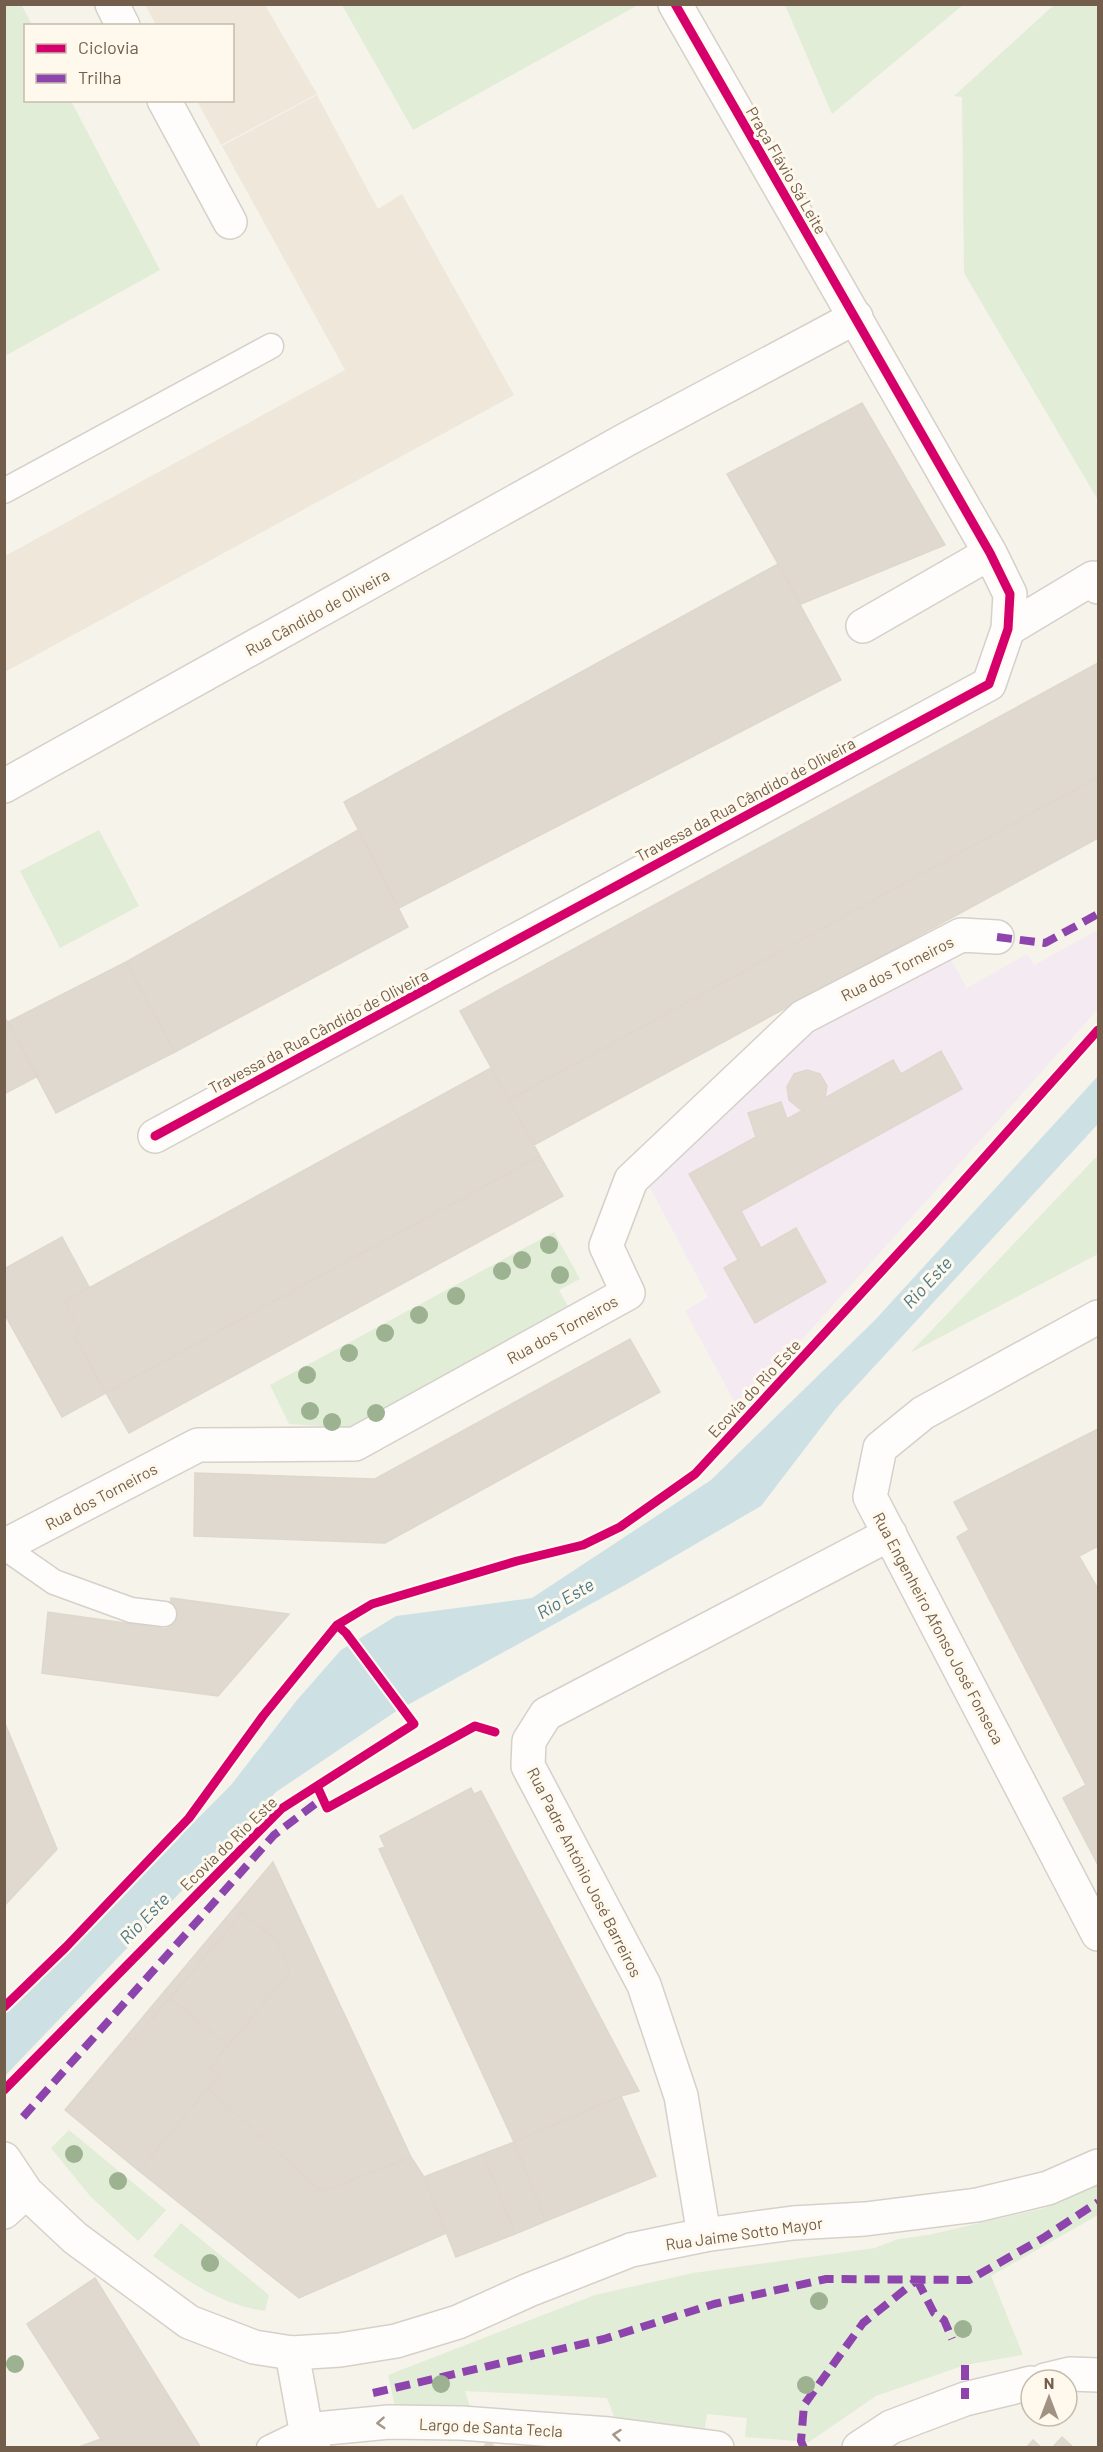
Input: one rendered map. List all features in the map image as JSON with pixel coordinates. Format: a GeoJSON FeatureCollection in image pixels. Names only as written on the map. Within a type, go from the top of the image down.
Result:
{"type":"FeatureCollection","features":[{"type":"Feature","properties":{"kind":"street"},"geometry":{"type":"LineString","coordinates":[[112,4],[122,24]]}},
{"type":"Feature","properties":{"kind":"street","name":"Praça Flávio Sá Leite"},"geometry":{"type":"LineString","coordinates":[[675,4],[856,317]]}},
{"type":"Feature","properties":{"kind":"street"},"geometry":{"type":"LineString","coordinates":[[165,102],[230,222]]}},
{"type":"Feature","properties":{"kind":"street","name":"Rua Cândido de Oliveira"},"geometry":{"type":"LineString","coordinates":[[4,786],[629,438],[856,317]]}},
{"type":"Feature","properties":{"kind":"street","name":"Travessa da Rua Cândido de Oliveira"},"geometry":{"type":"LineString","coordinates":[[155,1136],[989,684],[1008,628],[1010,594],[990,553],[856,317]]}},
{"type":"Feature","properties":{"kind":"street"},"geometry":{"type":"LineString","coordinates":[[863,626],[990,553]]}},
{"type":"Feature","properties":{"kind":"street"},"geometry":{"type":"LineString","coordinates":[[1008,628],[1093,578],[1098,587]]}},
{"type":"Feature","properties":{"kind":"street","name":"Rua dos Torneiros"},"geometry":{"type":"LineString","coordinates":[[4,1546],[198,1445],[355,1444],[628,1293],[606,1246],[631,1180],[803,1017],[961,935],[997,937]]}},
{"type":"Feature","properties":{"kind":"street","name":"Rua Engenheiro Afonso José Fonseca"},"geometry":{"type":"LineString","coordinates":[[1095,1919],[870,1497],[880,1448],[923,1413],[1098,1317]]}},
{"type":"Feature","properties":{"kind":"street","name":"Rua Padre António José Barreiros"},"geometry":{"type":"LineString","coordinates":[[704,2235],[681,2096],[644,1985],[528,1766],[529,1741],[546,1714],[890,1534]]}},
{"type":"Feature","properties":{"kind":"street"},"geometry":{"type":"LineString","coordinates":[[4,2159],[15,2202],[75,2238],[189,2322],[254,2347],[292,2353],[310,2439]]}},
{"type":"Feature","properties":{"kind":"street","name":"Rua Jaime Sotto Mayor"},"geometry":{"type":"LineString","coordinates":[[292,2353],[340,2350],[396,2341],[458,2322],[529,2290],[631,2250],[704,2235],[793,2223],[865,2219],[977,2205],[1048,2188],[1098,2166]]}},
{"type":"Feature","properties":{"kind":"street"},"geometry":{"type":"LineString","coordinates":[[1079,2374],[1098,2375]]}},
{"type":"Feature","properties":{"kind":"street"},"geometry":{"type":"LineString","coordinates":[[859,2448],[891,2427],[954,2403],[1019,2386]]}},
{"type":"Feature","properties":{"kind":"street","name":"Largo de Santa Tecla"},"geometry":{"type":"LineString","coordinates":[[310,2439],[388,2422],[461,2423],[609,2434],[717,2448]]}},
{"type":"Feature","properties":{"kind":"lane"},"geometry":{"type":"LineString","coordinates":[[4,491],[271,346]]}},
{"type":"Feature","properties":{"kind":"lane"},"geometry":{"type":"LineString","coordinates":[[4,1546],[54,1581],[131,1610],[164,1614]]}},
{"type":"Feature","properties":{"kind":"lane","name":"Largo de Santa Tecla"},"geometry":{"type":"LineString","coordinates":[[269,2448],[310,2439]]}},
{"type":"Feature","properties":{"kind":"shaded area"},"geometry":{"type":"Polygon","coordinates":[[[145,5],[265,5],[317,94],[221,145],[198,102],[234,102],[234,24],[155,24],[145,5]]]}},
{"type":"Feature","properties":{"kind":"shaded area"},"geometry":{"type":"Polygon","coordinates":[[[317,95],[378,209],[402,194],[514,395],[5,672],[5,556],[345,370],[222,146],[317,95]]]}},
{"type":"Feature","properties":{"kind":"shaded area"},"geometry":{"type":"Polygon","coordinates":[[[1098,930],[1098,1009],[739,1410],[685,1311],[708,1297],[647,1182],[831,1016],[946,951],[967,988],[1027,954],[1034,965],[1098,930]]]}},
{"type":"Feature","properties":{"kind":"green space"},"geometry":{"type":"Polygon","coordinates":[[[21,4],[31,24],[24,24],[24,102],[72,102],[160,270],[5,356],[4,5],[21,4]]]}},
{"type":"Feature","properties":{"kind":"green space"},"geometry":{"type":"Polygon","coordinates":[[[1055,4],[1098,5],[1098,500],[964,273],[962,97],[954,96],[1055,4]]]}},
{"type":"Feature","properties":{"kind":"green space"},"geometry":{"type":"Polygon","coordinates":[[[342,5],[638,5],[413,130],[342,5]]]}},
{"type":"Feature","properties":{"kind":"green space"},"geometry":{"type":"Polygon","coordinates":[[[785,5],[963,5],[832,114],[785,5]]]}},
{"type":"Feature","properties":{"kind":"green space"},"geometry":{"type":"Polygon","coordinates":[[[99,830],[139,906],[60,948],[20,871],[99,830]]]}},
{"type":"Feature","properties":{"kind":"green space"},"geometry":{"type":"Polygon","coordinates":[[[1098,1155],[1098,1254],[910,1353],[1098,1155]]]}},
{"type":"Feature","properties":{"kind":"green space"},"geometry":{"type":"Polygon","coordinates":[[[554,1232],[580,1279],[559,1290],[570,1310],[354,1428],[289,1424],[270,1385],[554,1232]]]}},
{"type":"Feature","properties":{"kind":"green space"},"geometry":{"type":"Polygon","coordinates":[[[69,2130],[166,2210],[138,2241],[90,2196],[51,2148],[69,2130]]]}},
{"type":"Feature","properties":{"kind":"green space"},"geometry":{"type":"Polygon","coordinates":[[[1098,2182],[1098,2215],[991,2276],[1023,2355],[965,2365],[876,2396],[809,2442],[745,2437],[747,2418],[707,2414],[704,2432],[615,2419],[607,2398],[465,2391],[471,2410],[396,2411],[388,2375],[595,2295],[693,2273],[875,2248],[898,2239],[928,2235],[1045,2208],[1098,2182]]]}},
{"type":"Feature","properties":{"kind":"green space"},"geometry":{"type":"Polygon","coordinates":[[[181,2223],[269,2295],[265,2311],[233,2303],[205,2291],[153,2256],[181,2223]]]}},
{"type":"Feature","properties":{"kind":"water","name":"Rio Este"},"geometry":{"type":"Polygon","coordinates":[[[1098,1076],[1098,1124],[836,1408],[761,1506],[627,1584],[395,1712],[276,1792],[5,2076],[5,2012],[231,1785],[297,1700],[341,1650],[396,1616],[532,1598],[711,1480],[875,1320],[1098,1076]]]}},
{"type":"Feature","properties":{"kind":"building"},"geometry":{"type":"Polygon","coordinates":[[[862,403],[945,545],[801,604],[727,474],[862,403]]]}},
{"type":"Feature","properties":{"kind":"building"},"geometry":{"type":"Polygon","coordinates":[[[778,564],[841,680],[399,908],[344,802],[778,564]]]}},
{"type":"Feature","properties":{"kind":"building"},"geometry":{"type":"Polygon","coordinates":[[[1098,663],[1098,777],[509,1100],[460,1011],[1098,663]]]}},
{"type":"Feature","properties":{"kind":"building"},"geometry":{"type":"Polygon","coordinates":[[[1098,777],[1098,838],[534,1145],[509,1100],[1098,777]]]}},
{"type":"Feature","properties":{"kind":"building"},"geometry":{"type":"Polygon","coordinates":[[[358,830],[408,927],[175,1052],[126,962],[358,830]]]}},
{"type":"Feature","properties":{"kind":"building"},"geometry":{"type":"Polygon","coordinates":[[[126,962],[175,1052],[56,1113],[8,1022],[126,962]]]}},
{"type":"Feature","properties":{"kind":"building"},"geometry":{"type":"Polygon","coordinates":[[[4,1016],[38,1076],[4,1094],[4,1016]]]}},
{"type":"Feature","properties":{"kind":"building"},"geometry":{"type":"Polygon","coordinates":[[[941,1051],[962,1089],[741,1211],[761,1248],[796,1228],[826,1282],[755,1323],[724,1268],[738,1260],[689,1174],[756,1137],[748,1113],[781,1102],[787,1119],[805,1109],[800,1109],[789,1100],[787,1087],[794,1074],[807,1070],[820,1074],[827,1086],[825,1098],[893,1060],[901,1074],[941,1051]]]}},
{"type":"Feature","properties":{"kind":"building"},"geometry":{"type":"Polygon","coordinates":[[[491,1068],[540,1156],[106,1393],[74,1335],[81,1332],[65,1301],[491,1068]]]}},
{"type":"Feature","properties":{"kind":"building"},"geometry":{"type":"Polygon","coordinates":[[[540,1156],[563,1196],[129,1433],[106,1393],[540,1156]]]}},
{"type":"Feature","properties":{"kind":"building"},"geometry":{"type":"Polygon","coordinates":[[[62,1237],[89,1287],[65,1301],[81,1332],[74,1335],[106,1393],[62,1417],[4,1313],[4,1269],[62,1237]]]}},
{"type":"Feature","properties":{"kind":"building"},"geometry":{"type":"Polygon","coordinates":[[[630,1339],[660,1392],[385,1543],[194,1536],[195,1473],[375,1479],[630,1339]]]}},
{"type":"Feature","properties":{"kind":"building"},"geometry":{"type":"Polygon","coordinates":[[[1098,1429],[1098,1546],[1079,1556],[1098,1589],[1098,1865],[1063,1798],[1086,1785],[957,1537],[969,1530],[954,1502],[1098,1429]]]}},
{"type":"Feature","properties":{"kind":"building"},"geometry":{"type":"Polygon","coordinates":[[[171,1598],[289,1614],[218,1696],[42,1673],[48,1612],[167,1629],[171,1598]]]}},
{"type":"Feature","properties":{"kind":"building"},"geometry":{"type":"Polygon","coordinates":[[[4,1721],[57,1849],[4,1906],[4,1721]]]}},
{"type":"Feature","properties":{"kind":"building"},"geometry":{"type":"Polygon","coordinates":[[[471,1788],[474,1794],[481,1791],[639,2091],[621,2096],[514,2142],[379,1849],[385,1847],[380,1836],[471,1788]]]}},
{"type":"Feature","properties":{"kind":"building"},"geometry":{"type":"Polygon","coordinates":[[[273,1862],[411,2157],[322,2192],[208,2088],[219,2075],[209,2068],[290,1972],[276,1940],[242,1913],[133,2041],[127,2036],[273,1862]]]}},
{"type":"Feature","properties":{"kind":"building"},"geometry":{"type":"Polygon","coordinates":[[[242,1913],[276,1940],[290,1972],[228,2045],[170,1998],[242,1913]]]}},
{"type":"Feature","properties":{"kind":"building"},"geometry":{"type":"Polygon","coordinates":[[[170,1998],[228,2045],[209,2068],[219,2075],[139,2171],[65,2110],[127,2036],[133,2041],[170,1998]]]}},
{"type":"Feature","properties":{"kind":"building"},"geometry":{"type":"Polygon","coordinates":[[[208,2088],[322,2192],[411,2157],[424,2177],[446,2233],[299,2298],[139,2171],[208,2088]]]}},
{"type":"Feature","properties":{"kind":"building"},"geometry":{"type":"Polygon","coordinates":[[[621,2096],[656,2176],[546,2221],[514,2142],[621,2096]]]}},
{"type":"Feature","properties":{"kind":"building"},"geometry":{"type":"Polygon","coordinates":[[[514,2142],[546,2221],[515,2234],[483,2154],[514,2142]]]}},
{"type":"Feature","properties":{"kind":"building"},"geometry":{"type":"Polygon","coordinates":[[[483,2154],[515,2234],[456,2257],[424,2177],[483,2154]]]}},
{"type":"Feature","properties":{"kind":"building"},"geometry":{"type":"Polygon","coordinates":[[[95,2278],[201,2448],[76,2448],[101,2439],[27,2324],[95,2278]]]}},
{"type":"Feature","properties":{"kind":"building"},"geometry":{"type":"Polygon","coordinates":[[[1062,2437],[1074,2448],[1052,2448],[1062,2437]]]}},
{"type":"Feature","properties":{"kind":"building"},"geometry":{"type":"Polygon","coordinates":[[[1033,2440],[1042,2448],[1026,2448],[1033,2440]]]}},
{"type":"Feature","properties":{"kind":"building"},"geometry":{"type":"Polygon","coordinates":[[[488,2441],[496,2448],[483,2448],[488,2441]]]}},
{"type":"Feature","properties":{"kind":"marked path"},"geometry":{"type":"LineString","coordinates":[[997,937],[1045,943],[1098,914]]}},
{"type":"Feature","properties":{"kind":"marked path"},"geometry":{"type":"LineString","coordinates":[[23,2117],[274,1835],[323,1798]]}},
{"type":"Feature","properties":{"kind":"marked path"},"geometry":{"type":"LineString","coordinates":[[373,2393],[604,2339],[714,2304],[826,2279],[969,2280],[1043,2238],[1098,2202]]}},
{"type":"Feature","properties":{"kind":"marked path"},"geometry":{"type":"LineString","coordinates":[[917,2280],[934,2313],[944,2320],[952,2339]]}},
{"type":"Feature","properties":{"kind":"marked path"},"geometry":{"type":"LineString","coordinates":[[804,2448],[801,2441],[804,2405],[863,2323],[917,2280]]}},
{"type":"Feature","properties":{"kind":"marked path"},"geometry":{"type":"LineString","coordinates":[[965,2365],[965,2399]]}},
{"type":"Feature","properties":{"kind":"cycle path"},"geometry":{"type":"LineString","coordinates":[[155,1136],[989,684],[1008,629],[1010,594],[990,553],[675,4]]}},
{"type":"Feature","properties":{"kind":"cycle path","name":"Ecovia do Rio Este"},"geometry":{"type":"LineString","coordinates":[[4,2007],[66,1947],[189,1818],[263,1716],[337,1625],[372,1604],[517,1561],[583,1545],[620,1527],[695,1474],[926,1223],[1098,1030]]}},
{"type":"Feature","properties":{"kind":"cycle path","name":"Ecovia do Rio Este"},"geometry":{"type":"LineString","coordinates":[[4,2090],[281,1809],[414,1724],[346,1633],[337,1625]]}},
{"type":"Feature","properties":{"kind":"cycle path"},"geometry":{"type":"LineString","coordinates":[[317,1786],[327,1808],[475,1726],[495,1732]]}}]}
